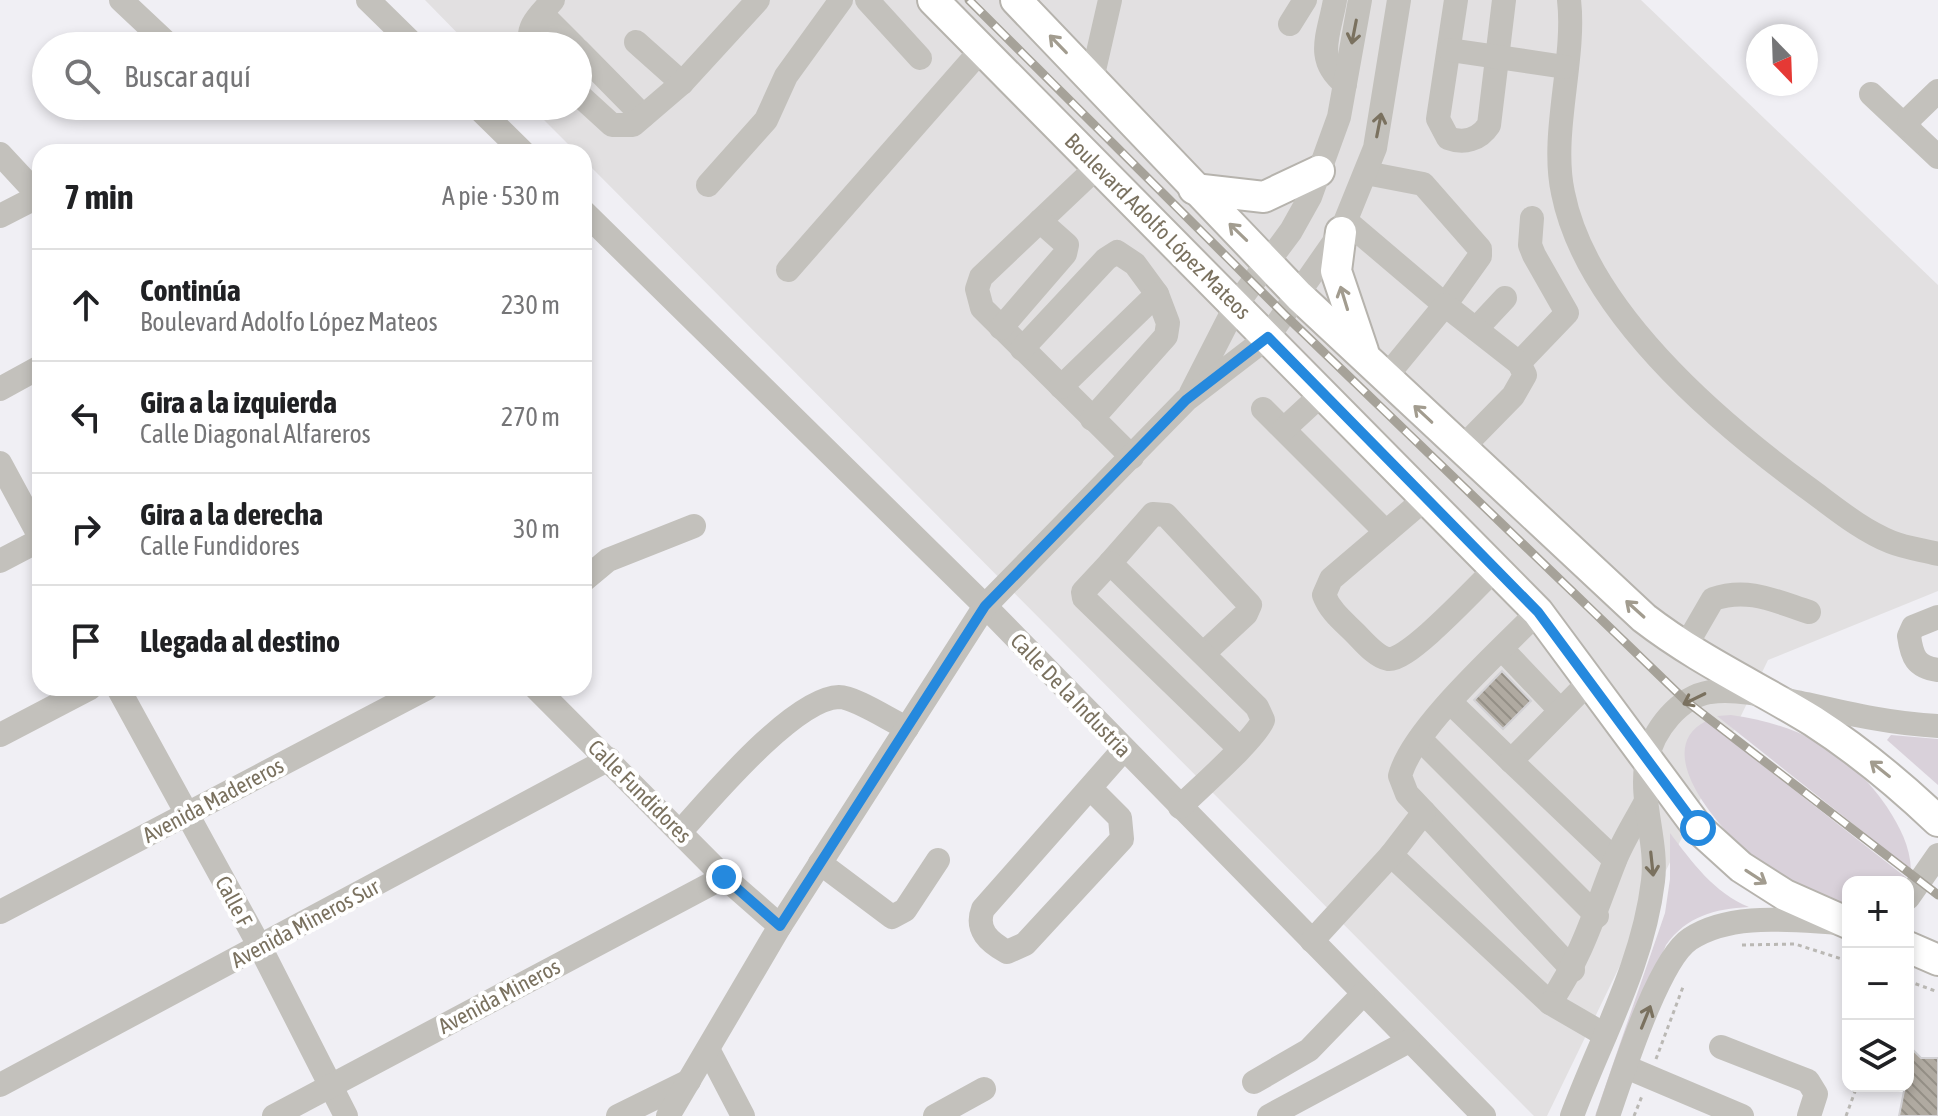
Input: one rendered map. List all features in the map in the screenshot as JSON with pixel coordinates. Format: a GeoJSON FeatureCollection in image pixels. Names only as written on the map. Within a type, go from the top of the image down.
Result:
{"type":"FeatureCollection","features":[{"type":"Feature","properties":{"kind":"main road","name":"Boulevard Adolfo López Mateos"},"geometry":{"type":"LineString","coordinates":[[933,0],[1538,612],[1698,828],[1741,867],[1785,895],[1842,920]]}},
{"type":"Feature","properties":{"kind":"main road"},"geometry":{"type":"LineString","coordinates":[[1016,0],[1299,296],[1644,618],[1684,649],[1771,697],[1853,748],[1938,821]]}},
{"type":"Feature","properties":{"kind":"main road"},"geometry":{"type":"LineString","coordinates":[[1194,189],[1264,197],[1319,171]]}},
{"type":"Feature","properties":{"kind":"main road"},"geometry":{"type":"LineString","coordinates":[[1344,227],[1336,271],[1375,370]]}},
{"type":"Feature","properties":{"kind":"main road"},"geometry":{"type":"LineString","coordinates":[[1910,948],[1938,960]]}},
{"type":"Feature","properties":{"kind":"street"},"geometry":{"type":"LineString","coordinates":[[121,0],[155,32]]}},
{"type":"Feature","properties":{"kind":"street"},"geometry":{"type":"LineString","coordinates":[[368,0],[401,32]]}},
{"type":"Feature","properties":{"kind":"street"},"geometry":{"type":"LineString","coordinates":[[592,107],[612,125],[625,128],[682,83],[758,0]]}},
{"type":"Feature","properties":{"kind":"street"},"geometry":{"type":"LineString","coordinates":[[708,185],[766,120],[786,76],[841,0]]}},
{"type":"Feature","properties":{"kind":"street"},"geometry":{"type":"LineString","coordinates":[[867,0],[920,58]]}},
{"type":"Feature","properties":{"kind":"street"},"geometry":{"type":"LineString","coordinates":[[1092,79],[1110,0]]}},
{"type":"Feature","properties":{"kind":"street"},"geometry":{"type":"LineString","coordinates":[[1290,24],[1305,0]]}},
{"type":"Feature","properties":{"kind":"street"},"geometry":{"type":"LineString","coordinates":[[1335,0],[1324,59],[1330,72],[1345,84]]}},
{"type":"Feature","properties":{"kind":"street"},"geometry":{"type":"LineString","coordinates":[[1186,400],[1236,305],[1291,231],[1319,171],[1339,117],[1360,0]]}},
{"type":"Feature","properties":{"kind":"street"},"geometry":{"type":"LineString","coordinates":[[668,1116],[780,926],[985,606],[1186,400],[1268,337],[1299,296],[1344,227],[1366,173],[1384,100],[1399,0]]}},
{"type":"Feature","properties":{"kind":"street"},"geometry":{"type":"LineString","coordinates":[[1456,0],[1438,119],[1448,138],[1457,141],[1471,140],[1489,125],[1504,0]]}},
{"type":"Feature","properties":{"kind":"street"},"geometry":{"type":"LineString","coordinates":[[1569,0],[1563,194],[1580,246],[1598,281],[1702,404],[1783,470],[1861,527],[1893,543],[1938,554]]}},
{"type":"Feature","properties":{"kind":"street"},"geometry":{"type":"LineString","coordinates":[[529,32],[531,25],[547,7],[565,32]]}},
{"type":"Feature","properties":{"kind":"street"},"geometry":{"type":"LineString","coordinates":[[636,42],[682,83]]}},
{"type":"Feature","properties":{"kind":"street"},"geometry":{"type":"LineString","coordinates":[[788,270],[982,49]]}},
{"type":"Feature","properties":{"kind":"street"},"geometry":{"type":"LineString","coordinates":[[1450,50],[1565,67]]}},
{"type":"Feature","properties":{"kind":"street"},"geometry":{"type":"LineString","coordinates":[[592,64],[643,116]]}},
{"type":"Feature","properties":{"kind":"street"},"geometry":{"type":"LineString","coordinates":[[1938,91],[1910,118],[1923,130],[1938,157]]}},
{"type":"Feature","properties":{"kind":"street"},"geometry":{"type":"LineString","coordinates":[[1871,94],[1923,130]]}},
{"type":"Feature","properties":{"kind":"street"},"geometry":{"type":"LineString","coordinates":[[490,120],[515,144]]}},
{"type":"Feature","properties":{"kind":"street"},"geometry":{"type":"LineString","coordinates":[[0,154],[32,188]]}},
{"type":"Feature","properties":{"kind":"street"},"geometry":{"type":"LineString","coordinates":[[1098,166],[981,277],[977,289],[982,308],[1132,457]]}},
{"type":"Feature","properties":{"kind":"street"},"geometry":{"type":"LineString","coordinates":[[1366,173],[1423,184],[1480,249],[1480,256],[1445,305],[1375,370]]}},
{"type":"Feature","properties":{"kind":"street"},"geometry":{"type":"LineString","coordinates":[[0,216],[32,200]]}},
{"type":"Feature","properties":{"kind":"street"},"geometry":{"type":"LineString","coordinates":[[1519,363],[1567,313],[1530,245],[1532,218]]}},
{"type":"Feature","properties":{"kind":"street","name":"Calle De la Industria"},"geometry":{"type":"LineString","coordinates":[[592,220],[985,606],[1484,1116]]}},
{"type":"Feature","properties":{"kind":"street"},"geometry":{"type":"LineString","coordinates":[[1001,328],[1065,254],[1067,245],[1063,238],[1040,221]]}},
{"type":"Feature","properties":{"kind":"street"},"geometry":{"type":"LineString","coordinates":[[1344,227],[1519,363],[1525,375],[1513,396],[1461,449]]}},
{"type":"Feature","properties":{"kind":"street"},"geometry":{"type":"LineString","coordinates":[[1022,349],[1111,254],[1123,253],[1157,294],[1168,323],[1166,336],[1092,419]]}},
{"type":"Feature","properties":{"kind":"street"},"geometry":{"type":"LineString","coordinates":[[1061,387],[1157,294]]}},
{"type":"Feature","properties":{"kind":"street"},"geometry":{"type":"LineString","coordinates":[[1476,329],[1505,298]]}},
{"type":"Feature","properties":{"kind":"street"},"geometry":{"type":"LineString","coordinates":[[0,389],[32,371]]}},
{"type":"Feature","properties":{"kind":"street"},"geometry":{"type":"LineString","coordinates":[[1284,429],[1323,393]]}},
{"type":"Feature","properties":{"kind":"street"},"geometry":{"type":"LineString","coordinates":[[1263,409],[1386,532]]}},
{"type":"Feature","properties":{"kind":"street"},"geometry":{"type":"LineString","coordinates":[[0,463],[32,524]]}},
{"type":"Feature","properties":{"kind":"street"},"geometry":{"type":"LineString","coordinates":[[1426,498],[1331,579],[1324,595],[1331,608],[1367,645],[1388,659],[1404,655],[1495,569]]}},
{"type":"Feature","properties":{"kind":"street"},"geometry":{"type":"LineString","coordinates":[[1204,653],[1246,614],[1250,605],[1166,515],[1153,514],[1083,592],[1084,598],[1239,748]]}},
{"type":"Feature","properties":{"kind":"street"},"geometry":{"type":"LineString","coordinates":[[592,573],[608,560],[694,526]]}},
{"type":"Feature","properties":{"kind":"street"},"geometry":{"type":"LineString","coordinates":[[0,561],[32,543]]}},
{"type":"Feature","properties":{"kind":"street"},"geometry":{"type":"LineString","coordinates":[[1110,563],[1262,713],[1261,726],[1180,807]]}},
{"type":"Feature","properties":{"kind":"street"},"geometry":{"type":"LineString","coordinates":[[1684,649],[1713,599],[1731,593],[1749,592],[1809,612]]}},
{"type":"Feature","properties":{"kind":"street"},"geometry":{"type":"LineString","coordinates":[[1538,612],[1420,739],[1400,776],[1407,794],[1573,970]]}},
{"type":"Feature","properties":{"kind":"street"},"geometry":{"type":"LineString","coordinates":[[1938,617],[1913,627],[1909,636],[1914,659],[1924,668],[1938,670]]}},
{"type":"Feature","properties":{"kind":"street"},"geometry":{"type":"LineString","coordinates":[[1502,649],[1560,710]]}},
{"type":"Feature","properties":{"kind":"street"},"geometry":{"type":"LineString","coordinates":[[1511,761],[1590,681]]}},
{"type":"Feature","properties":{"kind":"street"},"geometry":{"type":"LineString","coordinates":[[1572,1116],[1635,964],[1647,923],[1654,876],[1645,803],[1647,759],[1666,719],[1686,701],[1708,692],[1771,697],[1872,719],[1938,726]]}},
{"type":"Feature","properties":{"kind":"street"},"geometry":{"type":"LineString","coordinates":[[0,735],[75,696]]}},
{"type":"Feature","properties":{"kind":"street","name":"Calle F"},"geometry":{"type":"LineString","coordinates":[[122,696],[260,947],[346,1116]]}},
{"type":"Feature","properties":{"kind":"street","name":"Avenida Madereros"},"geometry":{"type":"LineString","coordinates":[[0,912],[412,696]]}},
{"type":"Feature","properties":{"kind":"street","name":"Calle Fundidores"},"geometry":{"type":"LineString","coordinates":[[544,696],[724,877],[780,926]]}},
{"type":"Feature","properties":{"kind":"street"},"geometry":{"type":"LineString","coordinates":[[680,832],[744,762],[804,710],[826,699],[842,697],[907,728]]}},
{"type":"Feature","properties":{"kind":"street"},"geometry":{"type":"LineString","coordinates":[[1451,703],[1615,860]]}},
{"type":"Feature","properties":{"kind":"street"},"geometry":{"type":"LineString","coordinates":[[1420,739],[1597,916]]}},
{"type":"Feature","properties":{"kind":"street"},"geometry":{"type":"LineString","coordinates":[[1090,788],[1120,818],[1122,839],[1025,944],[1007,952],[993,944],[981,930],[979,920],[983,909],[1124,749]]}},
{"type":"Feature","properties":{"kind":"street","name":"Avenida Mineros Sur"},"geometry":{"type":"LineString","coordinates":[[0,1085],[609,759]]}},
{"type":"Feature","properties":{"kind":"street"},"geometry":{"type":"LineString","coordinates":[[1550,1003],[1573,970],[1597,916],[1615,860],[1645,803]]}},
{"type":"Feature","properties":{"kind":"street"},"geometry":{"type":"LineString","coordinates":[[1312,941],[1391,855],[1424,812]]}},
{"type":"Feature","properties":{"kind":"street"},"geometry":{"type":"LineString","coordinates":[[1391,855],[1550,1003],[1605,1035]]}},
{"type":"Feature","properties":{"kind":"street"},"geometry":{"type":"LineString","coordinates":[[1914,889],[1938,855]]}},
{"type":"Feature","properties":{"kind":"street"},"geometry":{"type":"LineString","coordinates":[[820,863],[892,917],[905,910],[938,860]]}},
{"type":"Feature","properties":{"kind":"street","name":"Avenida Mineros"},"geometry":{"type":"LineString","coordinates":[[274,1116],[724,877]]}},
{"type":"Feature","properties":{"kind":"street"},"geometry":{"type":"LineString","coordinates":[[1608,1116],[1667,963],[1689,939],[1715,928],[1761,920],[1842,923]]}},
{"type":"Feature","properties":{"kind":"street"},"geometry":{"type":"LineString","coordinates":[[1254,1082],[1309,1050],[1363,994]]}},
{"type":"Feature","properties":{"kind":"street"},"geometry":{"type":"LineString","coordinates":[[1269,1116],[1409,1041]]}},
{"type":"Feature","properties":{"kind":"street"},"geometry":{"type":"LineString","coordinates":[[1721,1047],[1808,1081],[1816,1094],[1809,1116]]}},
{"type":"Feature","properties":{"kind":"street"},"geometry":{"type":"LineString","coordinates":[[709,1051],[743,1116]]}},
{"type":"Feature","properties":{"kind":"street"},"geometry":{"type":"LineString","coordinates":[[1626,1067],[1742,1116]]}},
{"type":"Feature","properties":{"kind":"street"},"geometry":{"type":"LineString","coordinates":[[618,1116],[689,1081]]}},
{"type":"Feature","properties":{"kind":"street"},"geometry":{"type":"LineString","coordinates":[[935,1116],[984,1089]]}},
{"type":"Feature","properties":{"kind":"path"},"geometry":{"type":"LineString","coordinates":[[1736,945],[1795,944],[1842,959]]}},
{"type":"Feature","properties":{"kind":"path"},"geometry":{"type":"LineString","coordinates":[[1914,983],[1938,992]]}},
{"type":"Feature","properties":{"kind":"path"},"geometry":{"type":"LineString","coordinates":[[1634,1116],[1684,984]]}},
{"type":"Feature","properties":{"kind":"path"},"geometry":{"type":"LineString","coordinates":[[1846,1116],[1855,1092]]}},
{"type":"Feature","properties":{"kind":"shaded area"},"geometry":{"type":"Polygon","coordinates":[[[425,0],[1641,0],[1938,285],[1938,591],[1768,660],[1547,1116],[1534,1116],[592,168],[592,144],[568,144],[544,120],[592,120],[592,32],[456,32],[425,0]]]}},
{"type":"Feature","properties":{"kind":"shaded area"},"geometry":{"type":"Polygon","coordinates":[[[1731,715],[1799,733],[1820,743],[1856,770],[1896,822],[1906,845],[1911,870],[1717,716],[1731,715]]]}},
{"type":"Feature","properties":{"kind":"shaded area"},"geometry":{"type":"Polygon","coordinates":[[[1706,721],[1904,876],[1842,876],[1842,904],[1805,890],[1765,867],[1734,839],[1700,797],[1689,775],[1685,754],[1689,736],[1706,721]]]}},
{"type":"Feature","properties":{"kind":"shaded area"},"geometry":{"type":"Polygon","coordinates":[[[1891,735],[1938,739],[1938,785],[1887,740],[1891,735]]]}},
{"type":"Feature","properties":{"kind":"shaded area"},"geometry":{"type":"Polygon","coordinates":[[[1670,833],[1714,885],[1749,907],[1702,916],[1683,927],[1666,945],[1598,1116],[1595,1116],[1665,913],[1670,879],[1670,833]]]}},
{"type":"Feature","properties":{"kind":"building"},"geometry":{"type":"Polygon","coordinates":[[[1502,671],[1531,701],[1503,729],[1474,700],[1502,671]]]}},
{"type":"Feature","properties":{"kind":"building"},"geometry":{"type":"Polygon","coordinates":[[[1914,1051],[1921,1058],[1938,1058],[1938,1116],[1899,1116],[1904,1092],[1914,1092],[1914,1051]]]}},
{"type":"Feature","properties":{"kind":"railway"},"geometry":{"type":"LineString","coordinates":[[969,0],[1285,315],[1686,701],[1938,895]]}},
{"type":"Feature","properties":{"kind":"route"},"geometry":{"type":"LineString","coordinates":[[724,877],[780,926],[985,606],[1186,400],[1268,337],[1538,612],[1698,828]]}}]}
